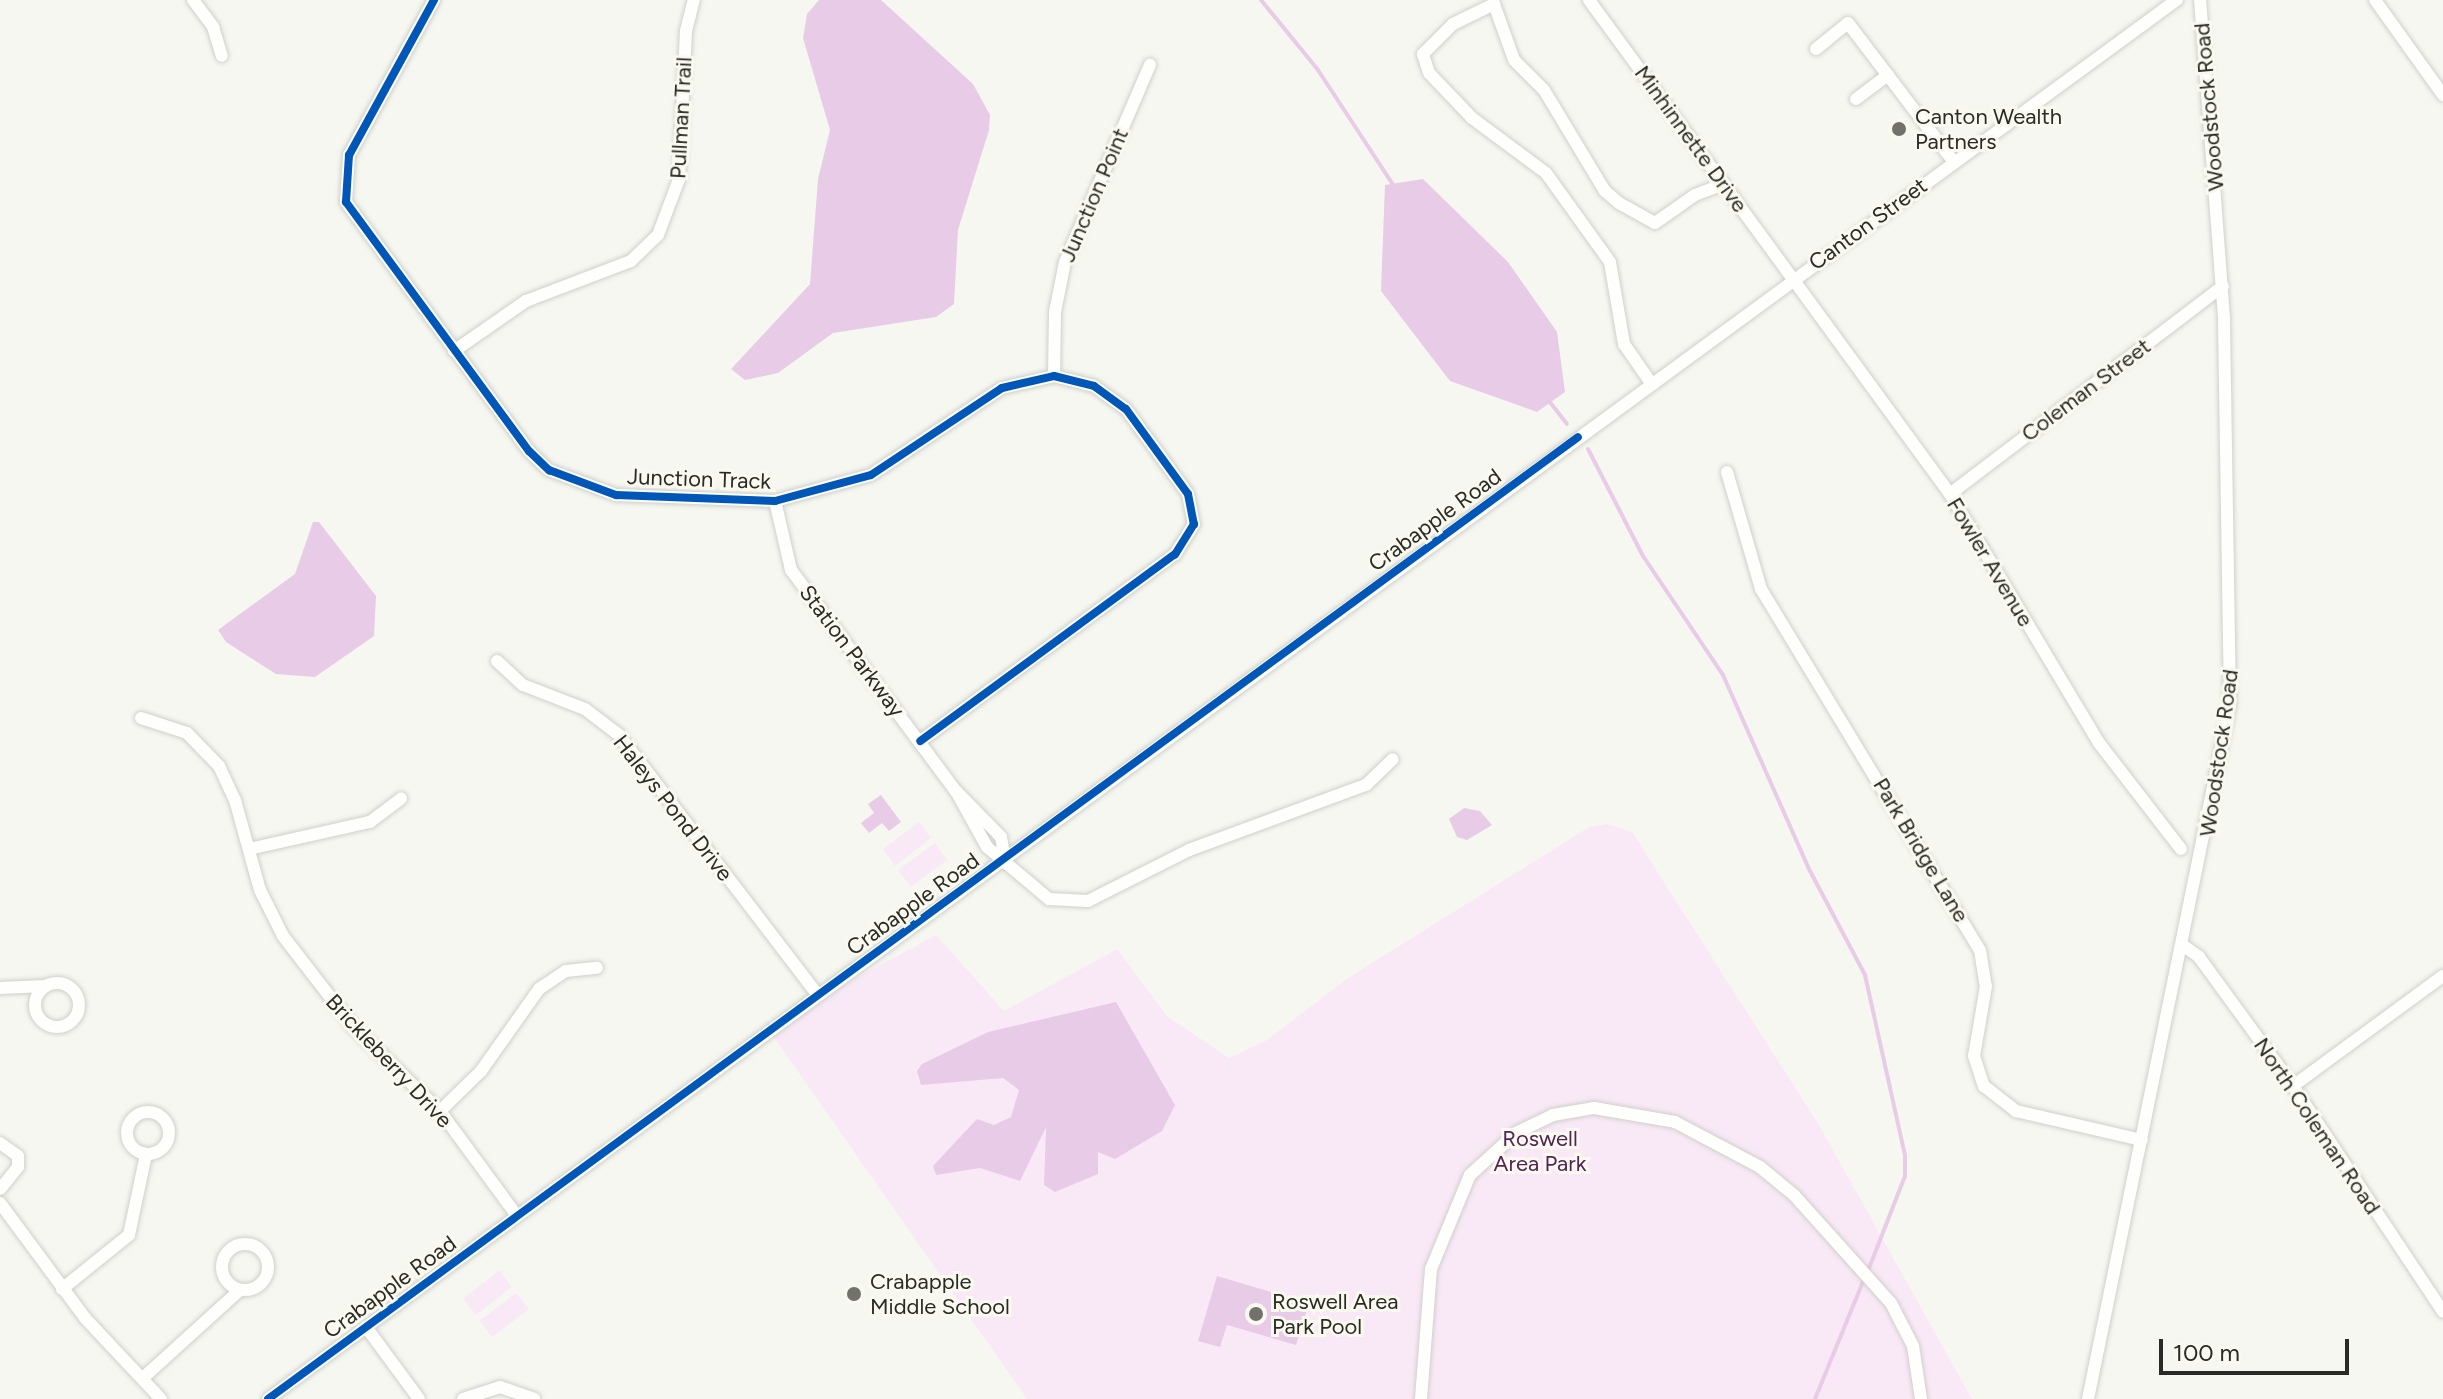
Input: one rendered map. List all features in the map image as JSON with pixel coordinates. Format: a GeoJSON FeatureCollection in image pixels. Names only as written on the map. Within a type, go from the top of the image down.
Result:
{"type":"FeatureCollection","features":[{"type":"Feature","properties":{"kind":"street"},"geometry":{"type":"LineString","coordinates":[[193,0],[213,27],[222,56]]}},
{"type":"Feature","properties":{"kind":"street","name":"Junction Track"},"geometry":{"type":"LineString","coordinates":[[434,0],[349,155],[343,190],[351,213],[529,451],[571,483],[616,495],[775,501],[871,475],[1002,388],[1054,376],[1094,386],[1126,409],[1188,494],[1194,524],[1175,554],[920,741]]}},
{"type":"Feature","properties":{"kind":"street","name":"Pullman Trail"},"geometry":{"type":"LineString","coordinates":[[454,351],[526,301],[631,261],[658,235],[679,179],[686,31],[694,0]]}},
{"type":"Feature","properties":{"kind":"street","name":"Minhinnette Drive"},"geometry":{"type":"LineString","coordinates":[[1589,0],[1792,279]]}},
{"type":"Feature","properties":{"kind":"street","name":"Canton Street"},"geometry":{"type":"LineString","coordinates":[[1792,279],[2177,0]]}},
{"type":"Feature","properties":{"kind":"street","name":"Woodstock Road"},"geometry":{"type":"LineString","coordinates":[[2088,1399],[2224,750],[2233,658],[2223,286],[2200,0]]}},
{"type":"Feature","properties":{"kind":"street"},"geometry":{"type":"LineString","coordinates":[[2375,0],[2443,95]]}},
{"type":"Feature","properties":{"kind":"street"},"geometry":{"type":"LineString","coordinates":[[1651,383],[1624,344],[1610,262],[1546,173],[1472,118],[1429,73],[1423,54],[1453,24],[1495,2],[1514,60],[1560,113],[1605,191],[1655,223],[1695,195],[1724,184]]}},
{"type":"Feature","properties":{"kind":"street"},"geometry":{"type":"LineString","coordinates":[[1816,49],[1848,23],[1953,161]]}},
{"type":"Feature","properties":{"kind":"street","name":"Junction Point"},"geometry":{"type":"LineString","coordinates":[[1054,376],[1055,312],[1065,262],[1150,65]]}},
{"type":"Feature","properties":{"kind":"street"},"geometry":{"type":"LineString","coordinates":[[1856,99],[1888,75]]}},
{"type":"Feature","properties":{"kind":"street","name":"Crabapple Road"},"geometry":{"type":"LineString","coordinates":[[268,1399],[1792,279]]}},
{"type":"Feature","properties":{"kind":"street","name":"Fowler Avenue"},"geometry":{"type":"LineString","coordinates":[[1792,279],[1950,494],[2099,743],[2181,849]]}},
{"type":"Feature","properties":{"kind":"street","name":"Coleman Street"},"geometry":{"type":"LineString","coordinates":[[1950,494],[2223,286]]}},
{"type":"Feature","properties":{"kind":"street","name":"Park Bridge Lane"},"geometry":{"type":"LineString","coordinates":[[1727,472],[1761,589],[1980,950],[1986,986],[1974,1056],[1984,1086],[2016,1111],[2142,1140]]}},
{"type":"Feature","properties":{"kind":"street","name":"Station Parkway"},"geometry":{"type":"LineString","coordinates":[[775,501],[791,570],[956,791],[1001,837],[1005,859],[1039,895],[1088,901],[1189,850],[1366,785],[1393,759]]}},
{"type":"Feature","properties":{"kind":"street","name":"Haleys Pond Drive"},"geometry":{"type":"LineString","coordinates":[[497,661],[523,685],[585,709],[619,735],[817,994]]}},
{"type":"Feature","properties":{"kind":"street","name":"Brickleberry Drive"},"geometry":{"type":"LineString","coordinates":[[141,718],[200,742],[235,800],[271,917],[291,947],[354,1028],[440,1111],[517,1216]]}},
{"type":"Feature","properties":{"kind":"street"},"geometry":{"type":"LineString","coordinates":[[249,849],[370,822],[401,799]]}},
{"type":"Feature","properties":{"kind":"street","name":"North Coleman Road"},"geometry":{"type":"LineString","coordinates":[[2184,946],[2199,957],[2293,1086],[2443,1312]]}},
{"type":"Feature","properties":{"kind":"street"},"geometry":{"type":"LineString","coordinates":[[440,1111],[481,1071],[539,989],[566,971],[597,968]]}},
{"type":"Feature","properties":{"kind":"street"},"geometry":{"type":"LineString","coordinates":[[2293,1086],[2443,976]]}},
{"type":"Feature","properties":{"kind":"street"},"geometry":{"type":"LineString","coordinates":[[0,988],[45,986]]}},
{"type":"Feature","properties":{"kind":"street"},"geometry":{"type":"LineString","coordinates":[[1421,1399],[1431,1269],[1470,1175],[1520,1131],[1553,1115],[1594,1108],[1675,1122],[1760,1167],[1794,1195],[1891,1303],[1913,1346],[1921,1399]]}},
{"type":"Feature","properties":{"kind":"street"},"geometry":{"type":"LineString","coordinates":[[0,1143],[18,1156],[18,1167],[0,1189]]}},
{"type":"Feature","properties":{"kind":"street"},"geometry":{"type":"LineString","coordinates":[[62,1289],[129,1235],[146,1154]]}},
{"type":"Feature","properties":{"kind":"street"},"geometry":{"type":"LineString","coordinates":[[0,1203],[62,1289],[161,1399]]}},
{"type":"Feature","properties":{"kind":"street"},"geometry":{"type":"LineString","coordinates":[[144,1377],[240,1290]]}},
{"type":"Feature","properties":{"kind":"street"},"geometry":{"type":"LineString","coordinates":[[366,1327],[419,1399]]}},
{"type":"Feature","properties":{"kind":"street"},"geometry":{"type":"LineString","coordinates":[[463,1399],[500,1387],[534,1399]]}},
{"type":"Feature","properties":{"kind":"green space"},"geometry":{"type":"Polygon","coordinates":[[[919,822],[931,838],[895,866],[883,849],[919,822]]]}},
{"type":"Feature","properties":{"kind":"green space","name":"Roswell Area Park"},"geometry":{"type":"Polygon","coordinates":[[[1607,824],[1632,832],[1819,1125],[1972,1399],[1027,1399],[766,1026],[936,935],[1004,1011],[1117,949],[1167,1016],[1229,1058],[1267,1040],[1348,978],[1589,827],[1607,824]]]}},
{"type":"Feature","properties":{"kind":"green space"},"geometry":{"type":"Polygon","coordinates":[[[935,843],[947,860],[911,887],[898,870],[935,843]]]}},
{"type":"Feature","properties":{"kind":"green space"},"geometry":{"type":"Polygon","coordinates":[[[499,1270],[512,1287],[476,1315],[463,1299],[499,1270]]]}},
{"type":"Feature","properties":{"kind":"green space"},"geometry":{"type":"Polygon","coordinates":[[[516,1293],[529,1309],[492,1337],[479,1321],[516,1293]]]}},
{"type":"Feature","properties":{"kind":"shaded area"},"geometry":{"type":"Polygon","coordinates":[[[819,0],[881,0],[973,84],[990,115],[989,130],[958,230],[954,304],[936,317],[833,333],[778,373],[745,380],[731,369],[810,284],[818,179],[830,130],[803,38],[807,14],[819,0]]]}},
{"type":"Feature","properties":{"kind":"shaded area"},"geometry":{"type":"Polygon","coordinates":[[[1423,179],[1508,262],[1557,332],[1565,392],[1537,412],[1450,381],[1381,291],[1385,185],[1423,179]]]}},
{"type":"Feature","properties":{"kind":"shaded area"},"geometry":{"type":"Polygon","coordinates":[[[313,522],[319,522],[376,596],[374,636],[315,677],[276,674],[226,642],[218,630],[295,574],[313,522]]]}},
{"type":"Feature","properties":{"kind":"shaded area"},"geometry":{"type":"Polygon","coordinates":[[[881,795],[901,822],[889,831],[882,823],[869,833],[861,823],[874,813],[868,804],[881,795]]]}},
{"type":"Feature","properties":{"kind":"shaded area"},"geometry":{"type":"Polygon","coordinates":[[[1464,808],[1480,811],[1492,825],[1467,840],[1457,837],[1449,819],[1464,808]]]}},
{"type":"Feature","properties":{"kind":"shaded area"},"geometry":{"type":"Polygon","coordinates":[[[1116,1002],[1175,1105],[1162,1131],[1115,1159],[1098,1152],[1098,1174],[1055,1192],[1044,1185],[1046,1127],[1020,1181],[980,1168],[936,1175],[933,1166],[977,1119],[994,1125],[1011,1117],[1019,1090],[1003,1078],[921,1085],[917,1071],[922,1064],[988,1032],[1116,1002]]]}},
{"type":"Feature","properties":{"kind":"shaded area","name":"Roswell Area Park Pool"},"geometry":{"type":"Polygon","coordinates":[[[1217,1276],[1309,1303],[1296,1345],[1227,1325],[1220,1347],[1198,1341],[1217,1276]]]}},
{"type":"Feature","properties":{"kind":"waterway"},"geometry":{"type":"LineString","coordinates":[[1261,0],[1318,70],[1394,186]]}},
{"type":"Feature","properties":{"kind":"waterway"},"geometry":{"type":"LineString","coordinates":[[1549,401],[1567,424]]}},
{"type":"Feature","properties":{"kind":"waterway"},"geometry":{"type":"LineString","coordinates":[[1588,449],[1643,556],[1723,675],[1810,871],[1865,975],[1905,1155],[1905,1176],[1868,1271]]}},
{"type":"Feature","properties":{"kind":"waterway"},"geometry":{"type":"LineString","coordinates":[[1815,1399],[1864,1279]]}},
{"type":"Feature","properties":{"kind":"cycle path"},"geometry":{"type":"LineString","coordinates":[[434,0],[349,155],[346,202],[529,451],[549,470],[616,495],[775,501],[871,475],[1002,388],[1054,376],[1094,386],[1126,409],[1188,494],[1194,524],[1175,554],[920,741]]}},
{"type":"Feature","properties":{"kind":"cycle path"},"geometry":{"type":"LineString","coordinates":[[268,1399],[1578,437]]}},
{"type":"Feature","properties":{"kind":"place","name":"Canton Wealth Partners"},"geometry":{"type":"Point","coordinates":[1899,129]}},
{"type":"Feature","properties":{"kind":"place","name":"Crabapple Middle School"},"geometry":{"type":"Point","coordinates":[854,1294]}},
{"type":"Feature","properties":{"kind":"place","name":"Roswell Area Park Pool"},"geometry":{"type":"Point","coordinates":[1256,1314]}}]}
